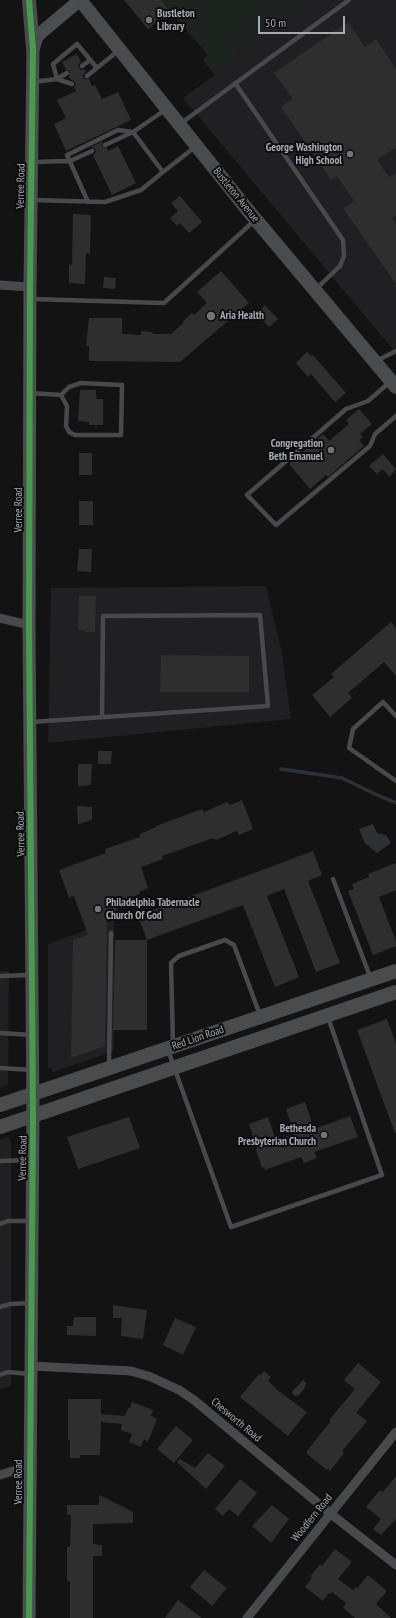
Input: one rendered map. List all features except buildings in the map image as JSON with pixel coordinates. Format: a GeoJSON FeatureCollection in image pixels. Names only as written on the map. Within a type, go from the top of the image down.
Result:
{"type":"FeatureCollection","features":[{"type":"Feature","properties":{"kind":"main road"},"geometry":{"type":"LineString","coordinates":[[30,0],[33,50]]}},
{"type":"Feature","properties":{"kind":"main road","name":"Verree Road"},"geometry":{"type":"LineString","coordinates":[[29,1618],[33,1035],[29,626],[29,393],[33,50],[37,37],[80,0]]}},
{"type":"Feature","properties":{"kind":"main road","name":"Bustleton Avenue"},"geometry":{"type":"LineString","coordinates":[[80,0],[255,220],[393,384]]}},
{"type":"Feature","properties":{"kind":"main road","name":"Red Lion Road"},"geometry":{"type":"LineString","coordinates":[[0,1106],[396,971]]}},
{"type":"Feature","properties":{"kind":"main road"},"geometry":{"type":"LineString","coordinates":[[370,979],[376,999]]}},
{"type":"Feature","properties":{"kind":"main road","name":"Red Lion Road"},"geometry":{"type":"LineString","coordinates":[[0,1127],[396,992]]}},
{"type":"Feature","properties":{"kind":"main road"},"geometry":{"type":"LineString","coordinates":[[170,1048],[177,1067]]}},
{"type":"Feature","properties":{"kind":"street"},"geometry":{"type":"LineString","coordinates":[[0,285],[30,293]]}},
{"type":"Feature","properties":{"kind":"street"},"geometry":{"type":"LineString","coordinates":[[0,618],[29,626]]}},
{"type":"Feature","properties":{"kind":"street","name":"Chesworth Road"},"geometry":{"type":"LineString","coordinates":[[31,1370],[131,1371],[158,1379],[194,1400],[331,1514],[396,1565]]}},
{"type":"Feature","properties":{"kind":"street","name":"Woodfern Road"},"geometry":{"type":"LineString","coordinates":[[247,1618],[396,1432]]}},
{"type":"Feature","properties":{"kind":"street"},"geometry":{"type":"LineString","coordinates":[[0,1475],[29,1466]]}},
{"type":"Feature","properties":{"kind":"lane"},"geometry":{"type":"LineString","coordinates":[[179,125],[348,0]]}},
{"type":"Feature","properties":{"kind":"lane"},"geometry":{"type":"LineString","coordinates":[[57,79],[53,64],[77,44],[97,68]]}},
{"type":"Feature","properties":{"kind":"lane"},"geometry":{"type":"LineString","coordinates":[[87,76],[119,50]]}},
{"type":"Feature","properties":{"kind":"lane"},"geometry":{"type":"LineString","coordinates":[[82,66],[90,60]]}},
{"type":"Feature","properties":{"kind":"lane"},"geometry":{"type":"LineString","coordinates":[[33,82],[57,79],[67,73]]}},
{"type":"Feature","properties":{"kind":"lane"},"geometry":{"type":"LineString","coordinates":[[57,79],[72,84]]}},
{"type":"Feature","properties":{"kind":"lane"},"geometry":{"type":"LineString","coordinates":[[235,83],[343,240],[344,256],[340,266],[315,291]]}},
{"type":"Feature","properties":{"kind":"lane"},"geometry":{"type":"LineString","coordinates":[[105,145],[133,132],[166,109]]}},
{"type":"Feature","properties":{"kind":"lane"},"geometry":{"type":"LineString","coordinates":[[88,202],[68,155],[118,130],[133,132],[163,172]]}},
{"type":"Feature","properties":{"kind":"lane"},"geometry":{"type":"LineString","coordinates":[[31,200],[105,202],[141,190],[197,146]]}},
{"type":"Feature","properties":{"kind":"lane"},"geometry":{"type":"LineString","coordinates":[[32,162],[70,161],[92,151]]}},
{"type":"Feature","properties":{"kind":"lane"},"geometry":{"type":"LineString","coordinates":[[30,293],[164,303],[255,220]]}},
{"type":"Feature","properties":{"kind":"lane"},"geometry":{"type":"LineString","coordinates":[[375,362],[396,351]]}},
{"type":"Feature","properties":{"kind":"lane"},"geometry":{"type":"LineString","coordinates":[[29,393],[61,395],[69,387],[81,383],[122,385],[121,436],[75,435],[70,432],[66,426],[67,406],[61,395]]}},
{"type":"Feature","properties":{"kind":"lane"},"geometry":{"type":"LineString","coordinates":[[393,384],[368,401],[346,409],[247,495],[276,525],[370,446],[375,434],[396,416]]}},
{"type":"Feature","properties":{"kind":"lane"},"geometry":{"type":"LineString","coordinates":[[30,722],[268,706],[260,615],[103,616],[102,717]]}},
{"type":"Feature","properties":{"kind":"lane"},"geometry":{"type":"LineString","coordinates":[[396,716],[383,702],[353,729],[349,748],[396,780]]}},
{"type":"Feature","properties":{"kind":"lane"},"geometry":{"type":"LineString","coordinates":[[333,879],[370,979]]}},
{"type":"Feature","properties":{"kind":"lane"},"geometry":{"type":"LineString","coordinates":[[109,1068],[110,933]]}},
{"type":"Feature","properties":{"kind":"lane"},"geometry":{"type":"LineString","coordinates":[[170,1048],[171,963],[179,956],[226,940],[234,945],[260,1017]]}},
{"type":"Feature","properties":{"kind":"lane"},"geometry":{"type":"LineString","coordinates":[[0,976],[32,975]]}},
{"type":"Feature","properties":{"kind":"lane"},"geometry":{"type":"LineString","coordinates":[[177,1067],[231,1227],[382,1175],[328,1015]]}},
{"type":"Feature","properties":{"kind":"lane"},"geometry":{"type":"LineString","coordinates":[[0,1033],[33,1035]]}},
{"type":"Feature","properties":{"kind":"lane"},"geometry":{"type":"LineString","coordinates":[[0,1068],[33,1070]]}},
{"type":"Feature","properties":{"kind":"lane"},"geometry":{"type":"LineString","coordinates":[[0,1161],[33,1160]]}},
{"type":"Feature","properties":{"kind":"lane"},"geometry":{"type":"LineString","coordinates":[[0,1224],[8,1221],[32,1221]]}},
{"type":"Feature","properties":{"kind":"lane"},"geometry":{"type":"LineString","coordinates":[[0,1307],[10,1304],[31,1303]]}},
{"type":"Feature","properties":{"kind":"lane"},"geometry":{"type":"LineString","coordinates":[[0,1375],[8,1372],[31,1370]]}},
{"type":"Feature","properties":{"kind":"shaded area"},"geometry":{"type":"Polygon","coordinates":[[[161,0],[396,0],[396,353],[183,98],[215,75],[203,60],[208,55],[161,0]]]}},
{"type":"Feature","properties":{"kind":"shaded area"},"geometry":{"type":"Polygon","coordinates":[[[161,0],[307,0],[234,51],[238,59],[215,75],[203,60],[208,55],[161,0]]]}},
{"type":"Feature","properties":{"kind":"shaded area"},"geometry":{"type":"Polygon","coordinates":[[[266,586],[282,653],[291,719],[48,743],[51,588],[266,586]]]}},
{"type":"Feature","properties":{"kind":"shaded area"},"geometry":{"type":"Polygon","coordinates":[[[373,824],[377,833],[386,835],[391,843],[377,853],[365,843],[359,829],[373,824]]]}},
{"type":"Feature","properties":{"kind":"shaded area"},"geometry":{"type":"Polygon","coordinates":[[[114,920],[114,1051],[53,1072],[50,1068],[48,1068],[48,944],[114,920]]]}},
{"type":"Feature","properties":{"kind":"shaded area"},"geometry":{"type":"Polygon","coordinates":[[[0,971],[9,971],[8,1085],[0,1088],[0,971]]]}},
{"type":"Feature","properties":{"kind":"shaded area"},"geometry":{"type":"Polygon","coordinates":[[[8,1137],[11,1140],[11,1386],[0,1389],[0,1140],[8,1137]]]}},
{"type":"Feature","properties":{"kind":"shaded area"},"geometry":{"type":"Polygon","coordinates":[[[303,1380],[306,1383],[304,1389],[299,1395],[295,1396],[292,1393],[293,1390],[303,1380]]]}},
{"type":"Feature","properties":{"kind":"waterway"},"geometry":{"type":"LineString","coordinates":[[281,769],[342,778],[396,803]]}},
{"type":"Feature","properties":{"kind":"cycle path"},"geometry":{"type":"LineString","coordinates":[[29,0],[33,49],[30,287],[29,625],[33,1115],[29,1618]]}},
{"type":"Feature","properties":{"kind":"place","name":"Bustleton Library"},"geometry":{"type":"Point","coordinates":[149,20]}},
{"type":"Feature","properties":{"kind":"place","name":"George Washington High School"},"geometry":{"type":"Point","coordinates":[350,154]}},
{"type":"Feature","properties":{"kind":"place","name":"Aria Health"},"geometry":{"type":"Point","coordinates":[211,316]}},
{"type":"Feature","properties":{"kind":"place","name":"Congregation Beth Emanuel"},"geometry":{"type":"Point","coordinates":[331,450]}},
{"type":"Feature","properties":{"kind":"place","name":"Philadelphia Tabernacle Church Of God"},"geometry":{"type":"Point","coordinates":[98,909]}},
{"type":"Feature","properties":{"kind":"place","name":"Bethesda Presbyterian Church"},"geometry":{"type":"Point","coordinates":[324,1135]}}]}
